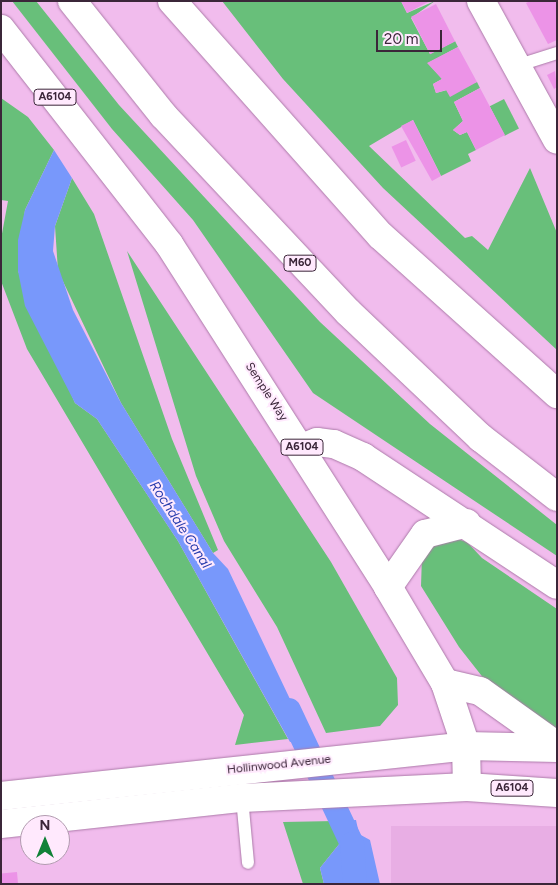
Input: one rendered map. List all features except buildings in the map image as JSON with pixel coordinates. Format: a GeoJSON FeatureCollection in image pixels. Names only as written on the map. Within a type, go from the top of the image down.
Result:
{"type":"FeatureCollection","features":[{"type":"Feature","properties":{"kind":"main road","name":"M60"},"geometry":{"type":"LineString","coordinates":[[72,1],[163,115],[341,305],[481,438],[557,498]]}},
{"type":"Feature","properties":{"kind":"main road"},"geometry":{"type":"LineString","coordinates":[[172,1],[380,236],[557,394]]}},
{"type":"Feature","properties":{"kind":"main road"},"geometry":{"type":"LineString","coordinates":[[481,1],[556,140]]}},
{"type":"Feature","properties":{"kind":"main road","name":"Semple Way"},"geometry":{"type":"LineString","coordinates":[[1,29],[169,244],[302,448],[388,587],[445,683],[466,746],[467,787]]}},
{"type":"Feature","properties":{"kind":"main road"},"geometry":{"type":"LineString","coordinates":[[302,448],[317,442],[334,444],[363,457],[467,523],[557,585]]}},
{"type":"Feature","properties":{"kind":"main road"},"geometry":{"type":"LineString","coordinates":[[388,587],[425,534],[467,523]]}},
{"type":"Feature","properties":{"kind":"main road"},"geometry":{"type":"LineString","coordinates":[[445,683],[480,691],[557,747]]}},
{"type":"Feature","properties":{"kind":"main road","name":"Hollinwood Avenue"},"geometry":{"type":"LineString","coordinates":[[1,796],[466,746],[557,747]]}},
{"type":"Feature","properties":{"kind":"main road","name":"A6104"},"geometry":{"type":"LineString","coordinates":[[1,824],[242,798],[372,794],[467,787],[557,793]]}},
{"type":"Feature","properties":{"kind":"lane"},"geometry":{"type":"LineString","coordinates":[[516,66],[557,53]]}},
{"type":"Feature","properties":{"kind":"lane"},"geometry":{"type":"LineString","coordinates":[[242,798],[248,863]]}},
{"type":"Feature","properties":{"kind":"shaded area"},"geometry":{"type":"Polygon","coordinates":[[[391,826],[557,826],[557,884],[391,884],[391,826]]]}},
{"type":"Feature","properties":{"kind":"green space"},"geometry":{"type":"Polygon","coordinates":[[[12,1],[36,1],[119,105],[320,322],[430,424],[557,525],[557,556],[313,393],[193,220],[112,129],[12,1]]]}},
{"type":"Feature","properties":{"kind":"green space"},"geometry":{"type":"Polygon","coordinates":[[[222,1],[401,1],[407,13],[435,1],[411,18],[430,54],[455,41],[458,47],[428,63],[442,79],[433,84],[436,93],[477,82],[480,88],[454,102],[463,121],[453,130],[460,135],[467,132],[476,150],[468,154],[471,161],[441,176],[413,120],[369,146],[465,238],[472,236],[488,250],[530,168],[557,233],[557,350],[383,188],[283,79],[222,1]]]}},
{"type":"Feature","properties":{"kind":"green space"},"geometry":{"type":"Polygon","coordinates":[[[1,98],[28,117],[54,150],[25,210],[18,271],[75,403],[97,419],[178,541],[288,739],[235,745],[244,715],[27,349],[1,281],[1,239],[8,201],[1,200],[1,98]]]}},
{"type":"Feature","properties":{"kind":"green space"},"geometry":{"type":"Polygon","coordinates":[[[504,99],[519,128],[505,136],[490,106],[504,99]]]}},
{"type":"Feature","properties":{"kind":"green space"},"geometry":{"type":"Polygon","coordinates":[[[72,178],[94,214],[172,439],[218,550],[213,553],[121,403],[58,271],[55,226],[72,178]]]}},
{"type":"Feature","properties":{"kind":"green space"},"geometry":{"type":"Polygon","coordinates":[[[127,251],[331,562],[397,678],[398,705],[380,726],[326,733],[277,627],[224,541],[196,476],[127,251]]]}},
{"type":"Feature","properties":{"kind":"green space"},"geometry":{"type":"Polygon","coordinates":[[[454,538],[467,542],[482,558],[557,609],[557,729],[519,710],[492,689],[459,647],[421,586],[422,556],[430,545],[454,538]]]}},
{"type":"Feature","properties":{"kind":"green space"},"geometry":{"type":"Polygon","coordinates":[[[335,821],[340,843],[320,868],[324,884],[303,884],[283,822],[335,821]]]}},
{"type":"Feature","properties":{"kind":"water"},"geometry":{"type":"Polygon","coordinates":[[[54,150],[72,178],[55,226],[53,251],[73,310],[121,403],[213,553],[228,569],[309,739],[290,742],[178,541],[97,419],[75,403],[25,306],[18,271],[18,240],[25,210],[54,150]]]}},
{"type":"Feature","properties":{"kind":"water"},"geometry":{"type":"Polygon","coordinates":[[[356,820],[359,834],[370,840],[380,884],[324,884],[320,868],[340,843],[335,821],[356,820]]]}},
{"type":"Feature","properties":{"kind":"waterway","name":"Rochdale Canal"},"geometry":{"type":"LineString","coordinates":[[289,710],[352,844],[355,884]]}}]}
